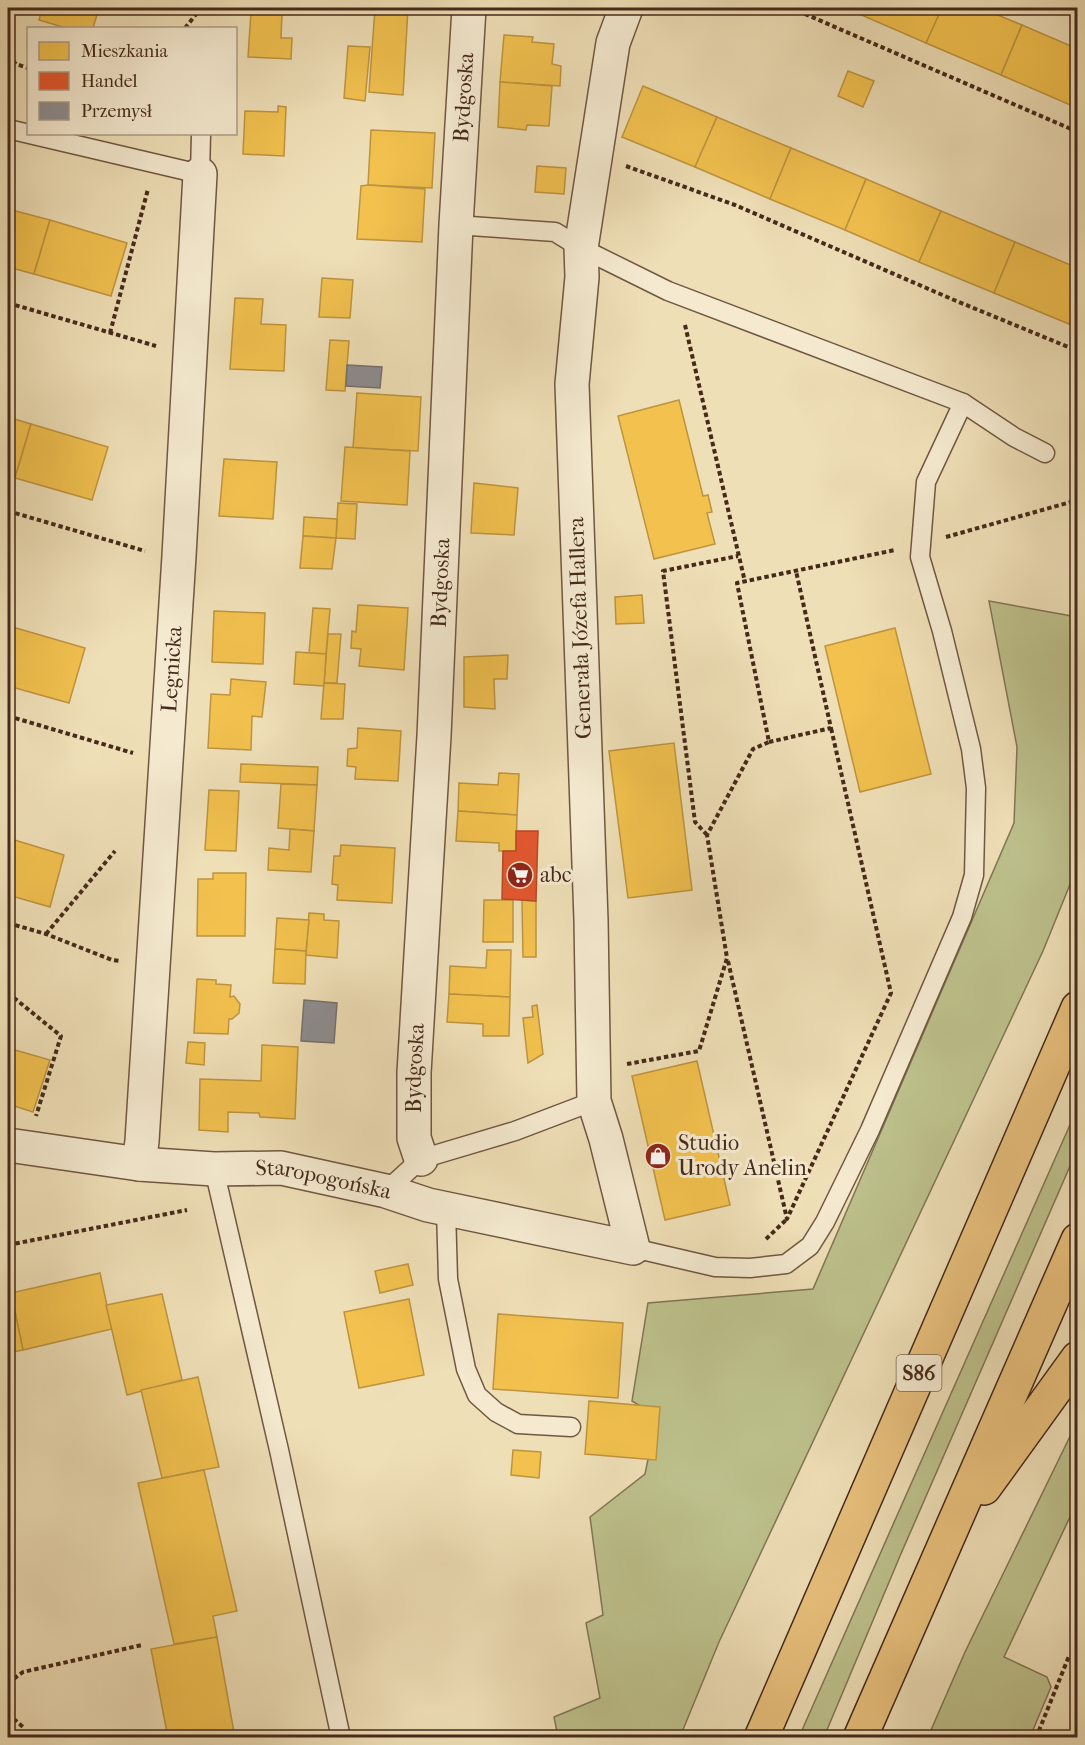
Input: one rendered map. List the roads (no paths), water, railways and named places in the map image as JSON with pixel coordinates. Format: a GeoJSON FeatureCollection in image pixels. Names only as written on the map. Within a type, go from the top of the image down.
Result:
{"type":"FeatureCollection","features":[{"type":"Feature","properties":{"kind":"highway","name":"S86"},"geometry":{"type":"LineString","coordinates":[[761,1737],[1077,1008]]}},
{"type":"Feature","properties":{"kind":"highway"},"geometry":{"type":"LineString","coordinates":[[860,1737],[1077,1240]]}},
{"type":"Feature","properties":{"kind":"highway"},"geometry":{"type":"LineString","coordinates":[[948,1539],[1077,1358]]}},
{"type":"Feature","properties":{"kind":"street","name":"Bydgoska"},"geometry":{"type":"LineString","coordinates":[[421,1159],[414,1138],[414,1073],[434,736],[456,225],[470,8]]}},
{"type":"Feature","properties":{"kind":"street","name":"Generała Józefa Hallera"},"geometry":{"type":"LineString","coordinates":[[626,8],[613,43],[582,248],[582,277],[572,396],[591,920],[594,1086],[633,1248]]}},
{"type":"Feature","properties":{"kind":"street","name":"Legnicka"},"geometry":{"type":"LineString","coordinates":[[139,1164],[154,964],[200,174]]}},
{"type":"Feature","properties":{"kind":"street","name":"Staropogońska"},"geometry":{"type":"LineString","coordinates":[[8,1145],[139,1164],[214,1169],[281,1168],[386,1191],[428,1205],[633,1248]]}},
{"type":"Feature","properties":{"kind":"lane"},"geometry":{"type":"LineString","coordinates":[[8,129],[27,134]]}},
{"type":"Feature","properties":{"kind":"lane"},"geometry":{"type":"LineString","coordinates":[[33,135],[200,174],[201,135]]}},
{"type":"Feature","properties":{"kind":"lane"},"geometry":{"type":"LineString","coordinates":[[456,225],[555,232],[668,291],[963,403],[1014,437],[1045,453]]}},
{"type":"Feature","properties":{"kind":"lane"},"geometry":{"type":"LineString","coordinates":[[633,1248],[715,1266],[750,1268],[786,1264],[810,1246],[825,1222],[870,1130],[962,917],[974,875],[976,788],[971,749],[942,631],[920,557],[926,482],[963,403]]}},
{"type":"Feature","properties":{"kind":"lane"},"geometry":{"type":"LineString","coordinates":[[386,1191],[421,1159],[515,1131],[594,1086]]}},
{"type":"Feature","properties":{"kind":"lane"},"geometry":{"type":"LineString","coordinates":[[214,1169],[279,1450],[341,1737]]}},
{"type":"Feature","properties":{"kind":"lane"},"geometry":{"type":"LineString","coordinates":[[446,1209],[448,1279],[466,1368],[477,1395],[496,1412],[518,1424],[571,1427]]}},
{"type":"Feature","properties":{"kind":"place","name":"abc"},"geometry":{"type":"Point","coordinates":[520,875]}},
{"type":"Feature","properties":{"kind":"place","name":"Studio Urody Anelin"},"geometry":{"type":"Point","coordinates":[658,1156]}}]}
